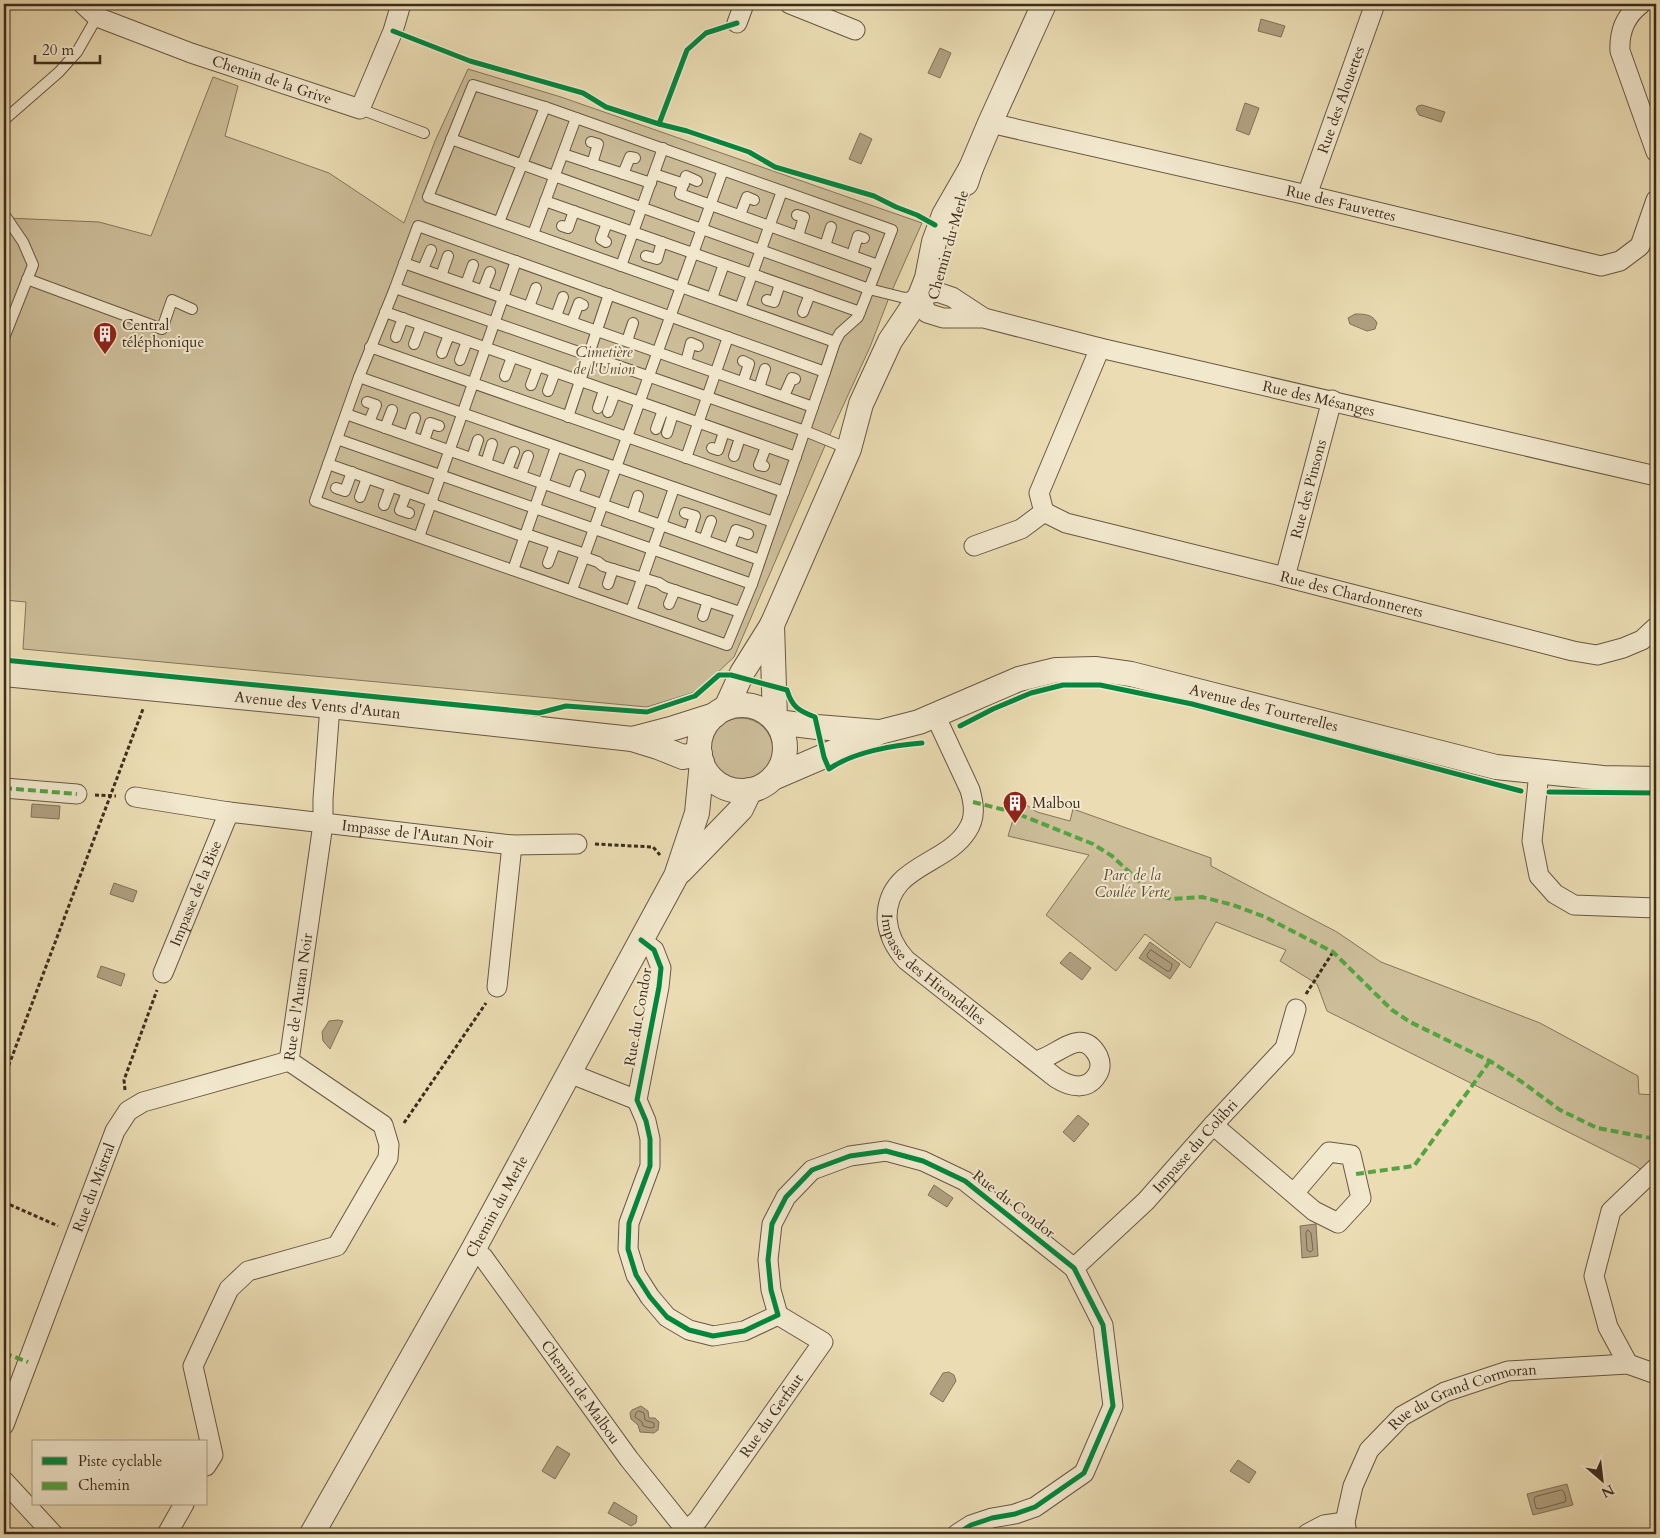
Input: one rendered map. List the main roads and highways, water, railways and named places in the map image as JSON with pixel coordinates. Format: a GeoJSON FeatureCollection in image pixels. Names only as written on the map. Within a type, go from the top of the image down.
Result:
{"type":"FeatureCollection","features":[{"type":"Feature","properties":{"kind":"water"},"geometry":{"type":"Polygon","coordinates":[[[1261,19],[1285,26],[1281,37],[1258,31],[1261,19]]]}},
{"type":"Feature","properties":{"kind":"water"},"geometry":{"type":"Polygon","coordinates":[[[940,48],[951,53],[940,78],[928,73],[940,48]]]}},
{"type":"Feature","properties":{"kind":"water"},"geometry":{"type":"Polygon","coordinates":[[[1245,103],[1259,108],[1249,135],[1236,130],[1245,103]]]}},
{"type":"Feature","properties":{"kind":"water"},"geometry":{"type":"Polygon","coordinates":[[[1422,105],[1445,112],[1441,122],[1419,115],[1416,109],[1422,105]]]}},
{"type":"Feature","properties":{"kind":"water"},"geometry":{"type":"Polygon","coordinates":[[[860,133],[872,139],[861,164],[849,159],[860,133]]]}},
{"type":"Feature","properties":{"kind":"water"},"geometry":{"type":"Polygon","coordinates":[[[1355,314],[1364,314],[1373,318],[1377,323],[1375,329],[1367,331],[1350,324],[1348,318],[1355,314]]]}},
{"type":"Feature","properties":{"kind":"water"},"geometry":{"type":"Polygon","coordinates":[[[32,804],[60,806],[59,819],[31,817],[32,804]]]}},
{"type":"Feature","properties":{"kind":"water"},"geometry":{"type":"Polygon","coordinates":[[[114,883],[137,891],[133,902],[110,894],[114,883]]]}},
{"type":"Feature","properties":{"kind":"water"},"geometry":{"type":"Polygon","coordinates":[[[1150,942],[1180,964],[1170,979],[1139,958],[1150,942]]]}},
{"type":"Feature","properties":{"kind":"water"},"geometry":{"type":"Polygon","coordinates":[[[1070,952],[1091,968],[1082,980],[1060,963],[1070,952]]]}},
{"type":"Feature","properties":{"kind":"water"},"geometry":{"type":"Polygon","coordinates":[[[101,966],[125,974],[121,986],[97,977],[101,966]]]}},
{"type":"Feature","properties":{"kind":"water"},"geometry":{"type":"Polygon","coordinates":[[[329,1021],[343,1021],[330,1049],[323,1041],[322,1032],[329,1021]]]}},
{"type":"Feature","properties":{"kind":"water"},"geometry":{"type":"Polygon","coordinates":[[[1078,1115],[1089,1124],[1074,1142],[1063,1132],[1078,1115]]]}},
{"type":"Feature","properties":{"kind":"water"},"geometry":{"type":"Polygon","coordinates":[[[934,1185],[953,1198],[947,1207],[928,1195],[934,1185]]]}},
{"type":"Feature","properties":{"kind":"water"},"geometry":{"type":"Polygon","coordinates":[[[1316,1224],[1318,1256],[1302,1258],[1300,1226],[1316,1224]]]}},
{"type":"Feature","properties":{"kind":"water"},"geometry":{"type":"Polygon","coordinates":[[[949,1372],[954,1375],[956,1381],[943,1402],[930,1394],[943,1373],[949,1372]]]}},
{"type":"Feature","properties":{"kind":"water"},"geometry":{"type":"Polygon","coordinates":[[[641,1406],[648,1411],[649,1418],[655,1418],[659,1422],[658,1430],[654,1433],[640,1432],[638,1425],[631,1419],[630,1413],[632,1410],[641,1406]]]}},
{"type":"Feature","properties":{"kind":"water"},"geometry":{"type":"Polygon","coordinates":[[[557,1446],[570,1454],[555,1479],[542,1471],[557,1446]]]}},
{"type":"Feature","properties":{"kind":"water"},"geometry":{"type":"Polygon","coordinates":[[[1238,1460],[1256,1472],[1249,1483],[1230,1471],[1238,1460]]]}},
{"type":"Feature","properties":{"kind":"water"},"geometry":{"type":"Polygon","coordinates":[[[1567,1484],[1573,1505],[1533,1515],[1527,1494],[1567,1484]]]}},
{"type":"Feature","properties":{"kind":"water"},"geometry":{"type":"Polygon","coordinates":[[[614,1502],[637,1516],[636,1523],[631,1526],[608,1513],[614,1502]]]}},
{"type":"Feature","properties":{"kind":"place","name":"Central téléphonique"},"geometry":{"type":"Point","coordinates":[105,355]}},
{"type":"Feature","properties":{"kind":"place","name":"Malbou"},"geometry":{"type":"Point","coordinates":[1015,824]}},
{"type":"Feature","properties":{"kind":"park label","name":"Cimetière de l'Union"},"geometry":{"type":"Point","coordinates":[604,360]}},
{"type":"Feature","properties":{"kind":"park label","name":"Parc de la Coulée Verte"},"geometry":{"type":"Point","coordinates":[1132,884]}}]}
